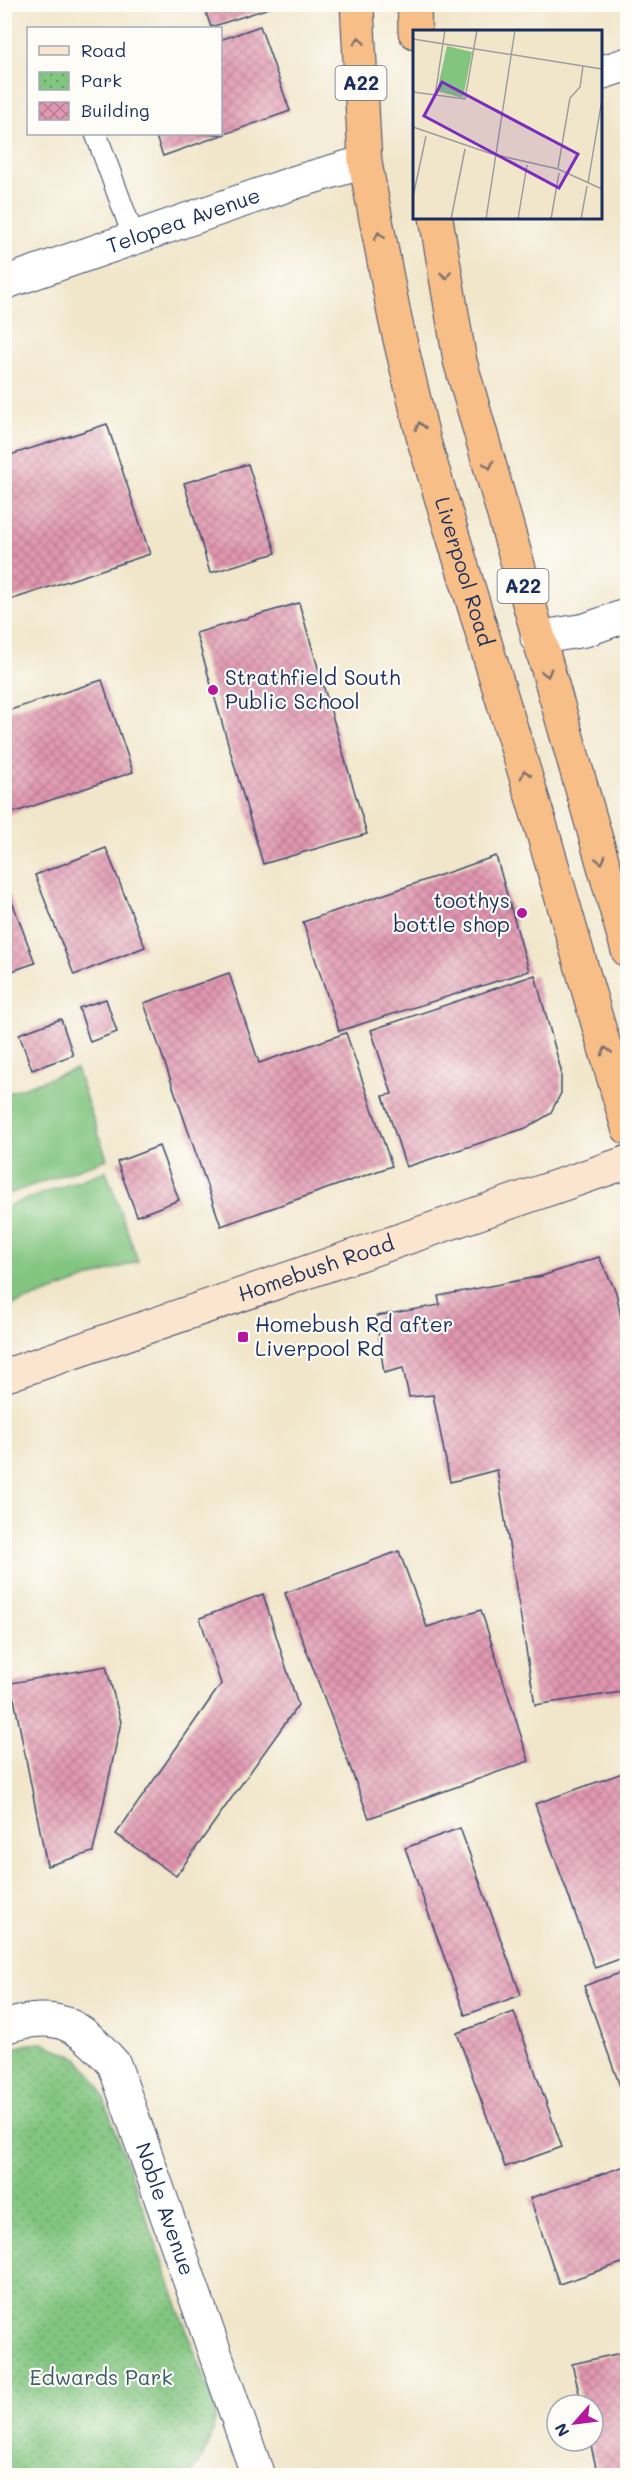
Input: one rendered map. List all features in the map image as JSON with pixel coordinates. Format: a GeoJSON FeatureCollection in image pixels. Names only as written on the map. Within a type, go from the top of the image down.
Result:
{"type":"FeatureCollection","features":[{"type":"Feature","properties":{"kind":"highway","name":"Liverpool Road"},"geometry":{"type":"LineString","coordinates":[[357,4],[364,162],[395,319],[424,441],[542,830],[627,1128]]}},
{"type":"Feature","properties":{"kind":"highway"},"geometry":{"type":"LineString","coordinates":[[414,4],[416,30]]}},
{"type":"Feature","properties":{"kind":"highway","name":"A22"},"geometry":{"type":"LineString","coordinates":[[436,219],[460,361],[627,951]]}},
{"type":"Feature","properties":{"kind":"main road","name":"Homebush Road"},"geometry":{"type":"LineString","coordinates":[[4,1376],[627,1162]]}},
{"type":"Feature","properties":{"kind":"street"},"geometry":{"type":"LineString","coordinates":[[602,72],[627,64]]}},
{"type":"Feature","properties":{"kind":"street","name":"Telopea Avenue"},"geometry":{"type":"LineString","coordinates":[[4,283],[299,181],[364,162]]}},
{"type":"Feature","properties":{"kind":"street"},"geometry":{"type":"LineString","coordinates":[[537,638],[585,630],[627,615]]}},
{"type":"Feature","properties":{"kind":"street","name":"Noble Avenue"},"geometry":{"type":"LineString","coordinates":[[4,2027],[44,2019],[70,2024],[93,2041],[114,2064],[258,2475]]}},
{"type":"Feature","properties":{"kind":"lane"},"geometry":{"type":"LineString","coordinates":[[96,135],[135,238]]}},
{"type":"Feature","properties":{"kind":"green space"},"geometry":{"type":"Polygon","coordinates":[[[76,1069],[107,1159],[5,1195],[5,1094],[76,1069]]]}},
{"type":"Feature","properties":{"kind":"green space"},"geometry":{"type":"Polygon","coordinates":[[[106,1171],[138,1261],[5,1308],[5,1207],[106,1171]]]}},
{"type":"Feature","properties":{"kind":"green space","name":"Edwards Park"},"geometry":{"type":"Polygon","coordinates":[[[43,2043],[78,2058],[99,2085],[216,2412],[208,2446],[189,2475],[5,2475],[5,2051],[29,2044],[43,2043]]]}},
{"type":"Feature","properties":{"kind":"building"},"geometry":{"type":"Polygon","coordinates":[[[203,4],[278,4],[278,5],[211,27],[203,4]]]}},
{"type":"Feature","properties":{"kind":"building"},"geometry":{"type":"Polygon","coordinates":[[[260,26],[290,111],[163,156],[155,135],[222,135],[222,39],[260,26]]]}},
{"type":"Feature","properties":{"kind":"building"},"geometry":{"type":"Polygon","coordinates":[[[107,424],[150,554],[4,602],[4,457],[107,424]]]}},
{"type":"Feature","properties":{"kind":"building"},"geometry":{"type":"Polygon","coordinates":[[[248,464],[276,553],[210,573],[184,483],[248,464]]]}},
{"type":"Feature","properties":{"kind":"building"},"geometry":{"type":"Polygon","coordinates":[[[299,603],[367,834],[263,864],[196,633],[299,603]]]}},
{"type":"Feature","properties":{"kind":"building"},"geometry":{"type":"Polygon","coordinates":[[[102,680],[133,772],[4,816],[4,712],[102,680]]]}},
{"type":"Feature","properties":{"kind":"building"},"geometry":{"type":"Polygon","coordinates":[[[106,848],[145,947],[74,975],[35,875],[106,848]]]}},
{"type":"Feature","properties":{"kind":"building"},"geometry":{"type":"Polygon","coordinates":[[[496,856],[529,971],[339,1031],[303,922],[496,856]]]}},
{"type":"Feature","properties":{"kind":"building"},"geometry":{"type":"Polygon","coordinates":[[[4,880],[35,963],[4,974],[4,880]]]}},
{"type":"Feature","properties":{"kind":"building"},"geometry":{"type":"Polygon","coordinates":[[[229,973],[259,1063],[346,1033],[392,1166],[221,1226],[144,1003],[229,973]]]}},
{"type":"Feature","properties":{"kind":"building"},"geometry":{"type":"Polygon","coordinates":[[[535,975],[561,1070],[561,1093],[550,1114],[526,1128],[406,1167],[383,1096],[392,1094],[371,1030],[535,975]]]}},
{"type":"Feature","properties":{"kind":"building"},"geometry":{"type":"Polygon","coordinates":[[[106,999],[117,1032],[90,1042],[79,1008],[106,999]]]}},
{"type":"Feature","properties":{"kind":"building"},"geometry":{"type":"Polygon","coordinates":[[[61,1019],[73,1055],[32,1070],[19,1034],[61,1019]]]}},
{"type":"Feature","properties":{"kind":"building"},"geometry":{"type":"Polygon","coordinates":[[[159,1146],[179,1200],[137,1216],[117,1162],[159,1146]]]}},
{"type":"Feature","properties":{"kind":"building"},"geometry":{"type":"Polygon","coordinates":[[[599,1257],[616,1292],[628,1353],[628,1691],[535,1705],[497,1470],[450,1482],[433,1395],[409,1397],[403,1368],[384,1373],[376,1316],[440,1305],[438,1296],[542,1276],[599,1257]]]}},
{"type":"Feature","properties":{"kind":"building"},"geometry":{"type":"Polygon","coordinates":[[[399,1551],[427,1627],[481,1610],[529,1761],[369,1818],[285,1593],[399,1551]]]}},
{"type":"Feature","properties":{"kind":"building"},"geometry":{"type":"Polygon","coordinates":[[[263,1594],[298,1705],[176,1876],[116,1834],[221,1684],[200,1618],[263,1594]]]}},
{"type":"Feature","properties":{"kind":"building"},"geometry":{"type":"Polygon","coordinates":[[[106,1666],[121,1722],[93,1852],[47,1866],[11,1683],[106,1666]]]}},
{"type":"Feature","properties":{"kind":"building"},"geometry":{"type":"Polygon","coordinates":[[[628,1771],[628,1956],[595,1968],[535,1804],[628,1771]]]}},
{"type":"Feature","properties":{"kind":"building"},"geometry":{"type":"Polygon","coordinates":[[[460,1828],[521,1995],[465,2015],[405,1848],[460,1828]]]}},
{"type":"Feature","properties":{"kind":"building"},"geometry":{"type":"Polygon","coordinates":[[[628,1970],[628,2106],[627,2106],[584,1986],[628,1970]]]}},
{"type":"Feature","properties":{"kind":"building"},"geometry":{"type":"Polygon","coordinates":[[[514,2012],[562,2147],[505,2167],[457,2033],[514,2012]]]}},
{"type":"Feature","properties":{"kind":"building"},"geometry":{"type":"Polygon","coordinates":[[[628,2165],[628,2261],[559,2284],[530,2198],[628,2165]]]}},
{"type":"Feature","properties":{"kind":"building"},"geometry":{"type":"Polygon","coordinates":[[[625,2352],[628,2365],[628,2476],[598,2476],[593,2453],[605,2453],[605,2393],[579,2393],[572,2364],[625,2352]]]}},
{"type":"Feature","properties":{"kind":"place","name":"Strathfield South Public School"},"geometry":{"type":"Point","coordinates":[213,690]}},
{"type":"Feature","properties":{"kind":"place","name":"toothys bottle shop"},"geometry":{"type":"Point","coordinates":[522,913]}},
{"type":"Feature","properties":{"kind":"place","name":"Homebush Rd after Liverpool Rd"},"geometry":{"type":"Point","coordinates":[243,1337]}}]}
